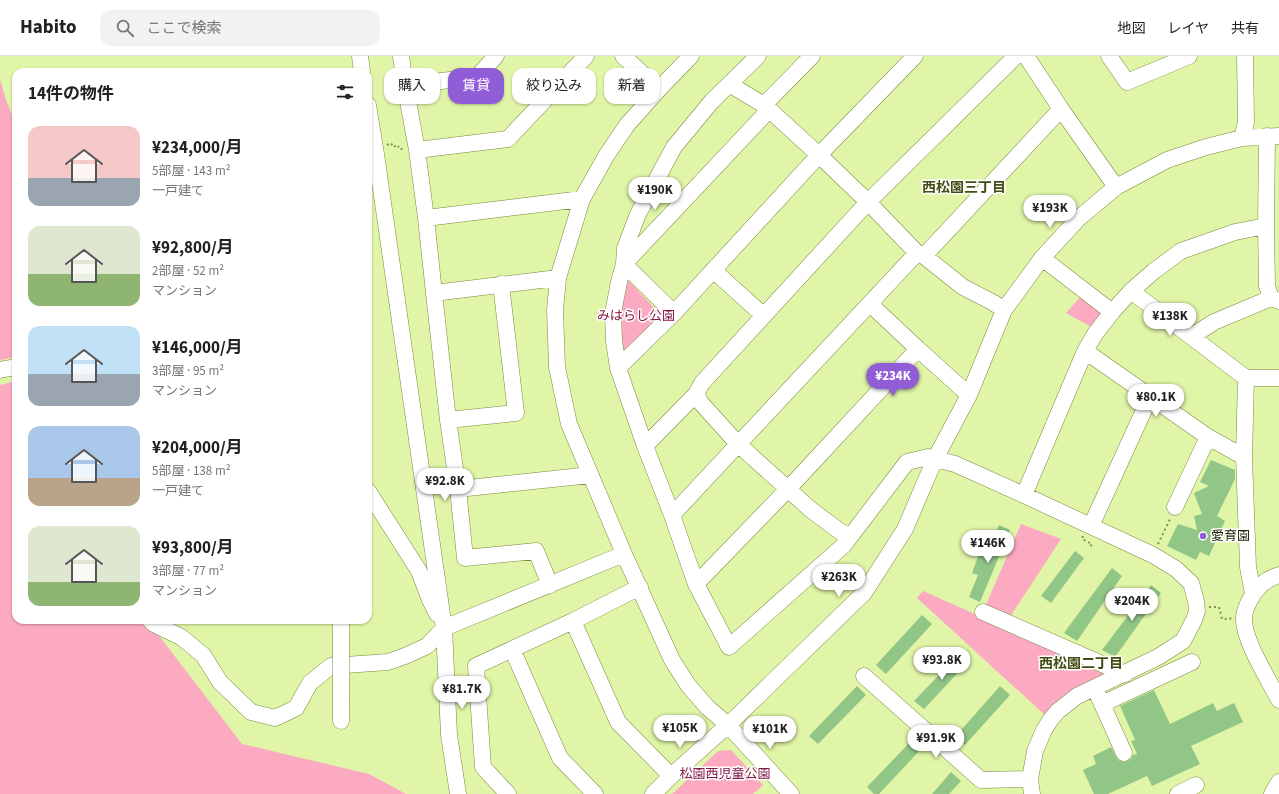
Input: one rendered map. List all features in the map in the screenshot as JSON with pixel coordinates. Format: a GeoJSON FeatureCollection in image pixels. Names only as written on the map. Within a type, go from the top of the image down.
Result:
{"type":"FeatureCollection","features":[{"type":"Feature","properties":{"kind":"street"},"geometry":{"type":"LineString","coordinates":[[360,56],[362,68]]}},
{"type":"Feature","properties":{"kind":"street"},"geometry":{"type":"LineString","coordinates":[[401,56],[403,68]]}},
{"type":"Feature","properties":{"kind":"street"},"geometry":{"type":"LineString","coordinates":[[440,81],[477,77],[496,56]]}},
{"type":"Feature","properties":{"kind":"street"},"geometry":{"type":"LineString","coordinates":[[417,150],[508,139],[586,56]]}},
{"type":"Feature","properties":{"kind":"street"},"geometry":{"type":"LineString","coordinates":[[623,56],[636,68]]}},
{"type":"Feature","properties":{"kind":"street"},"geometry":{"type":"LineString","coordinates":[[660,88],[690,56]]}},
{"type":"Feature","properties":{"kind":"street"},"geometry":{"type":"LineString","coordinates":[[758,56],[712,102],[674,148],[638,214],[625,248],[624,264],[613,313],[614,341],[618,368],[645,446],[672,515],[696,584],[729,646],[844,545],[907,462],[928,457],[955,464],[1153,555],[1176,569],[1191,583],[1196,601],[1197,611],[1183,641],[1158,657],[1078,696],[1066,703],[1058,711],[1044,730],[1035,751],[1031,786],[981,780],[864,676]]}},
{"type":"Feature","properties":{"kind":"street"},"geometry":{"type":"LineString","coordinates":[[624,264],[767,108],[812,56]]}},
{"type":"Feature","properties":{"kind":"street"},"geometry":{"type":"LineString","coordinates":[[618,368],[674,313],[819,155],[915,56]]}},
{"type":"Feature","properties":{"kind":"street"},"geometry":{"type":"LineString","coordinates":[[645,446],[696,394],[702,383],[868,202],[1016,56]]}},
{"type":"Feature","properties":{"kind":"street"},"geometry":{"type":"LineString","coordinates":[[1026,56],[1116,187]]}},
{"type":"Feature","properties":{"kind":"street"},"geometry":{"type":"LineString","coordinates":[[1109,56],[1127,82],[1189,56]]}},
{"type":"Feature","properties":{"kind":"street"},"geometry":{"type":"LineString","coordinates":[[1242,138],[1246,122],[1245,56]]}},
{"type":"Feature","properties":{"kind":"street"},"geometry":{"type":"LineString","coordinates":[[729,84],[767,108],[819,155],[920,254],[963,287],[994,303],[1004,310]]}},
{"type":"Feature","properties":{"kind":"street"},"geometry":{"type":"LineString","coordinates":[[409,104],[417,150],[426,218],[465,558],[536,551],[550,584]]}},
{"type":"Feature","properties":{"kind":"street"},"geometry":{"type":"LineString","coordinates":[[646,104],[623,132],[606,156],[582,199],[558,278],[555,310],[557,367],[569,424],[624,554],[672,660],[688,685],[707,707],[728,725],[791,794]]}},
{"type":"Feature","properties":{"kind":"street"},"geometry":{"type":"LineString","coordinates":[[672,515],[870,304],[1061,109]]}},
{"type":"Feature","properties":{"kind":"street"},"geometry":{"type":"LineString","coordinates":[[372,130],[444,628],[449,735],[458,794]]}},
{"type":"Feature","properties":{"kind":"street"},"geometry":{"type":"LineString","coordinates":[[653,794],[728,725],[864,593],[905,529],[935,459],[969,395],[1004,310],[1042,258],[1079,218],[1116,187],[1167,160],[1206,147],[1242,138],[1273,136],[1266,226],[1267,286],[1275,300],[1214,322],[1192,336]]}},
{"type":"Feature","properties":{"kind":"street"},"geometry":{"type":"LineString","coordinates":[[426,218],[582,199]]}},
{"type":"Feature","properties":{"kind":"street"},"geometry":{"type":"LineString","coordinates":[[1024,495],[1085,350],[1112,312],[1131,291],[1154,271],[1181,251],[1235,232],[1266,226]]}},
{"type":"Feature","properties":{"kind":"street"},"geometry":{"type":"LineString","coordinates":[[1042,258],[1112,312]]}},
{"type":"Feature","properties":{"kind":"street"},"geometry":{"type":"LineString","coordinates":[[624,264],[674,313]]}},
{"type":"Feature","properties":{"kind":"street"},"geometry":{"type":"LineString","coordinates":[[713,270],[764,316]]}},
{"type":"Feature","properties":{"kind":"street"},"geometry":{"type":"LineString","coordinates":[[434,293],[558,278]]}},
{"type":"Feature","properties":{"kind":"street"},"geometry":{"type":"LineString","coordinates":[[448,420],[516,413],[501,284]]}},
{"type":"Feature","properties":{"kind":"street"},"geometry":{"type":"LineString","coordinates":[[1131,291],[1246,378],[1279,378]]}},
{"type":"Feature","properties":{"kind":"street"},"geometry":{"type":"LineString","coordinates":[[870,304],[969,395]]}},
{"type":"Feature","properties":{"kind":"street"},"geometry":{"type":"LineString","coordinates":[[696,584],[788,490],[918,349]]}},
{"type":"Feature","properties":{"kind":"street"},"geometry":{"type":"LineString","coordinates":[[1085,350],[1208,437],[1244,456]]}},
{"type":"Feature","properties":{"kind":"street"},"geometry":{"type":"LineString","coordinates":[[0,370],[12,368]]}},
{"type":"Feature","properties":{"kind":"street"},"geometry":{"type":"LineString","coordinates":[[1246,378],[1244,456],[1248,567],[1253,594]]}},
{"type":"Feature","properties":{"kind":"street"},"geometry":{"type":"LineString","coordinates":[[696,394],[701,403],[738,444],[810,509],[838,530],[850,536]]}},
{"type":"Feature","properties":{"kind":"street"},"geometry":{"type":"LineString","coordinates":[[1091,526],[1150,397]]}},
{"type":"Feature","properties":{"kind":"street"},"geometry":{"type":"LineString","coordinates":[[1175,507],[1208,437]]}},
{"type":"Feature","properties":{"kind":"street"},"geometry":{"type":"LineString","coordinates":[[458,489],[591,475]]}},
{"type":"Feature","properties":{"kind":"street"},"geometry":{"type":"LineString","coordinates":[[372,497],[419,571],[430,600],[444,628]]}},
{"type":"Feature","properties":{"kind":"street"},"geometry":{"type":"LineString","coordinates":[[154,624],[181,637],[203,655],[220,682],[251,712],[275,718],[296,708],[310,683],[331,666],[388,662],[399,658],[427,646],[444,628],[624,554]]}},
{"type":"Feature","properties":{"kind":"street"},"geometry":{"type":"LineString","coordinates":[[1279,575],[1264,582],[1253,594],[1246,608],[1244,619],[1245,633],[1279,700]]}},
{"type":"Feature","properties":{"kind":"street"},"geometry":{"type":"LineString","coordinates":[[508,794],[483,767],[476,666],[640,588]]}},
{"type":"Feature","properties":{"kind":"street"},"geometry":{"type":"LineString","coordinates":[[983,612],[1125,674]]}},
{"type":"Feature","properties":{"kind":"street"},"geometry":{"type":"LineString","coordinates":[[573,621],[618,722],[671,776]]}},
{"type":"Feature","properties":{"kind":"street"},"geometry":{"type":"LineString","coordinates":[[341,624],[341,721]]}},
{"type":"Feature","properties":{"kind":"street"},"geometry":{"type":"LineString","coordinates":[[512,649],[560,758],[595,794]]}},
{"type":"Feature","properties":{"kind":"street"},"geometry":{"type":"LineString","coordinates":[[1102,704],[1192,662]]}},
{"type":"Feature","properties":{"kind":"street"},"geometry":{"type":"LineString","coordinates":[[1095,688],[1124,753]]}},
{"type":"Feature","properties":{"kind":"street"},"geometry":{"type":"LineString","coordinates":[[1272,794],[1279,782]]}},
{"type":"Feature","properties":{"kind":"street"},"geometry":{"type":"LineString","coordinates":[[1178,794],[1196,785]]}},
{"type":"Feature","properties":{"kind":"path"},"geometry":{"type":"LineString","coordinates":[[376,154],[388,151],[387,144],[391,143],[393,147],[398,145],[399,149],[408,149],[408,152],[417,150]]}},
{"type":"Feature","properties":{"kind":"path"},"geometry":{"type":"LineString","coordinates":[[1153,555],[1175,507]]}},
{"type":"Feature","properties":{"kind":"path"},"geometry":{"type":"LineString","coordinates":[[1197,611],[1205,608],[1219,607],[1222,619],[1230,619],[1233,612]]}},
{"type":"Feature","properties":{"kind":"green space"},"geometry":{"type":"Polygon","coordinates":[[[0,79],[12,115],[12,358],[0,360],[0,79]]]}},
{"type":"Feature","properties":{"kind":"green space","name":"みはらし公園"},"geometry":{"type":"Polygon","coordinates":[[[626,278],[662,316],[627,352],[618,350],[618,317],[626,278]]]}},
{"type":"Feature","properties":{"kind":"green space"},"geometry":{"type":"Polygon","coordinates":[[[1083,294],[1107,312],[1095,329],[1066,313],[1083,294]]]}},
{"type":"Feature","properties":{"kind":"green space"},"geometry":{"type":"Polygon","coordinates":[[[12,382],[12,624],[150,624],[242,744],[369,774],[406,794],[0,794],[0,385],[12,382]]]}},
{"type":"Feature","properties":{"kind":"green space"},"geometry":{"type":"Polygon","coordinates":[[[1021,524],[1061,539],[1010,617],[985,607],[1021,524]]]}},
{"type":"Feature","properties":{"kind":"green space"},"geometry":{"type":"Polygon","coordinates":[[[923,591],[1107,674],[1046,716],[917,598],[923,591]]]}},
{"type":"Feature","properties":{"kind":"green space","name":"松園西児童公園"},"geometry":{"type":"Polygon","coordinates":[[[731,750],[763,785],[753,794],[672,794],[718,751],[731,750]]]}},
{"type":"Feature","properties":{"kind":"building"},"geometry":{"type":"Polygon","coordinates":[[[1211,460],[1235,470],[1235,479],[1217,516],[1225,521],[1209,556],[1200,552],[1196,560],[1167,546],[1178,524],[1197,530],[1194,516],[1202,514],[1194,493],[1209,486],[1200,482],[1211,460]]]}},
{"type":"Feature","properties":{"kind":"building"},"geometry":{"type":"Polygon","coordinates":[[[999,525],[1010,530],[980,602],[969,597],[978,575],[972,573],[979,554],[986,556],[999,525]]]}},
{"type":"Feature","properties":{"kind":"building"},"geometry":{"type":"Polygon","coordinates":[[[1075,551],[1084,558],[1051,603],[1041,596],[1075,551]]]}},
{"type":"Feature","properties":{"kind":"building"},"geometry":{"type":"Polygon","coordinates":[[[1112,568],[1122,576],[1077,641],[1064,633],[1112,568]]]}},
{"type":"Feature","properties":{"kind":"building"},"geometry":{"type":"Polygon","coordinates":[[[1151,585],[1161,593],[1115,657],[1102,650],[1151,585]]]}},
{"type":"Feature","properties":{"kind":"building"},"geometry":{"type":"Polygon","coordinates":[[[922,615],[932,624],[886,674],[876,665],[922,615]]]}},
{"type":"Feature","properties":{"kind":"building"},"geometry":{"type":"Polygon","coordinates":[[[961,652],[970,660],[924,709],[914,701],[961,652]]]}},
{"type":"Feature","properties":{"kind":"building"},"geometry":{"type":"Polygon","coordinates":[[[857,686],[866,695],[818,744],[809,736],[857,686]]]}},
{"type":"Feature","properties":{"kind":"building"},"geometry":{"type":"Polygon","coordinates":[[[1000,686],[1010,695],[965,745],[955,737],[1000,686]]]}},
{"type":"Feature","properties":{"kind":"building"},"geometry":{"type":"Polygon","coordinates":[[[1154,690],[1170,724],[1213,703],[1217,711],[1234,703],[1243,722],[1191,746],[1200,764],[1152,786],[1147,776],[1108,794],[1094,794],[1083,770],[1096,764],[1093,756],[1111,747],[1118,760],[1123,762],[1128,761],[1133,755],[1137,754],[1131,741],[1135,740],[1120,706],[1154,690]]]}},
{"type":"Feature","properties":{"kind":"building"},"geometry":{"type":"Polygon","coordinates":[[[914,738],[923,747],[879,794],[874,794],[867,787],[914,738]]]}},
{"type":"Feature","properties":{"kind":"building"},"geometry":{"type":"Polygon","coordinates":[[[951,772],[961,781],[949,794],[932,794],[951,772]]]}},
{"type":"Feature","properties":{"kind":"place","name":"愛育園"},"geometry":{"type":"Point","coordinates":[1203,536]}},
{"type":"Feature","properties":{"kind":"district","name":"西松園三丁目"},"geometry":{"type":"Point","coordinates":[964,188]}},
{"type":"Feature","properties":{"kind":"district","name":"西松園二丁目"},"geometry":{"type":"Point","coordinates":[1081,664]}}]}
